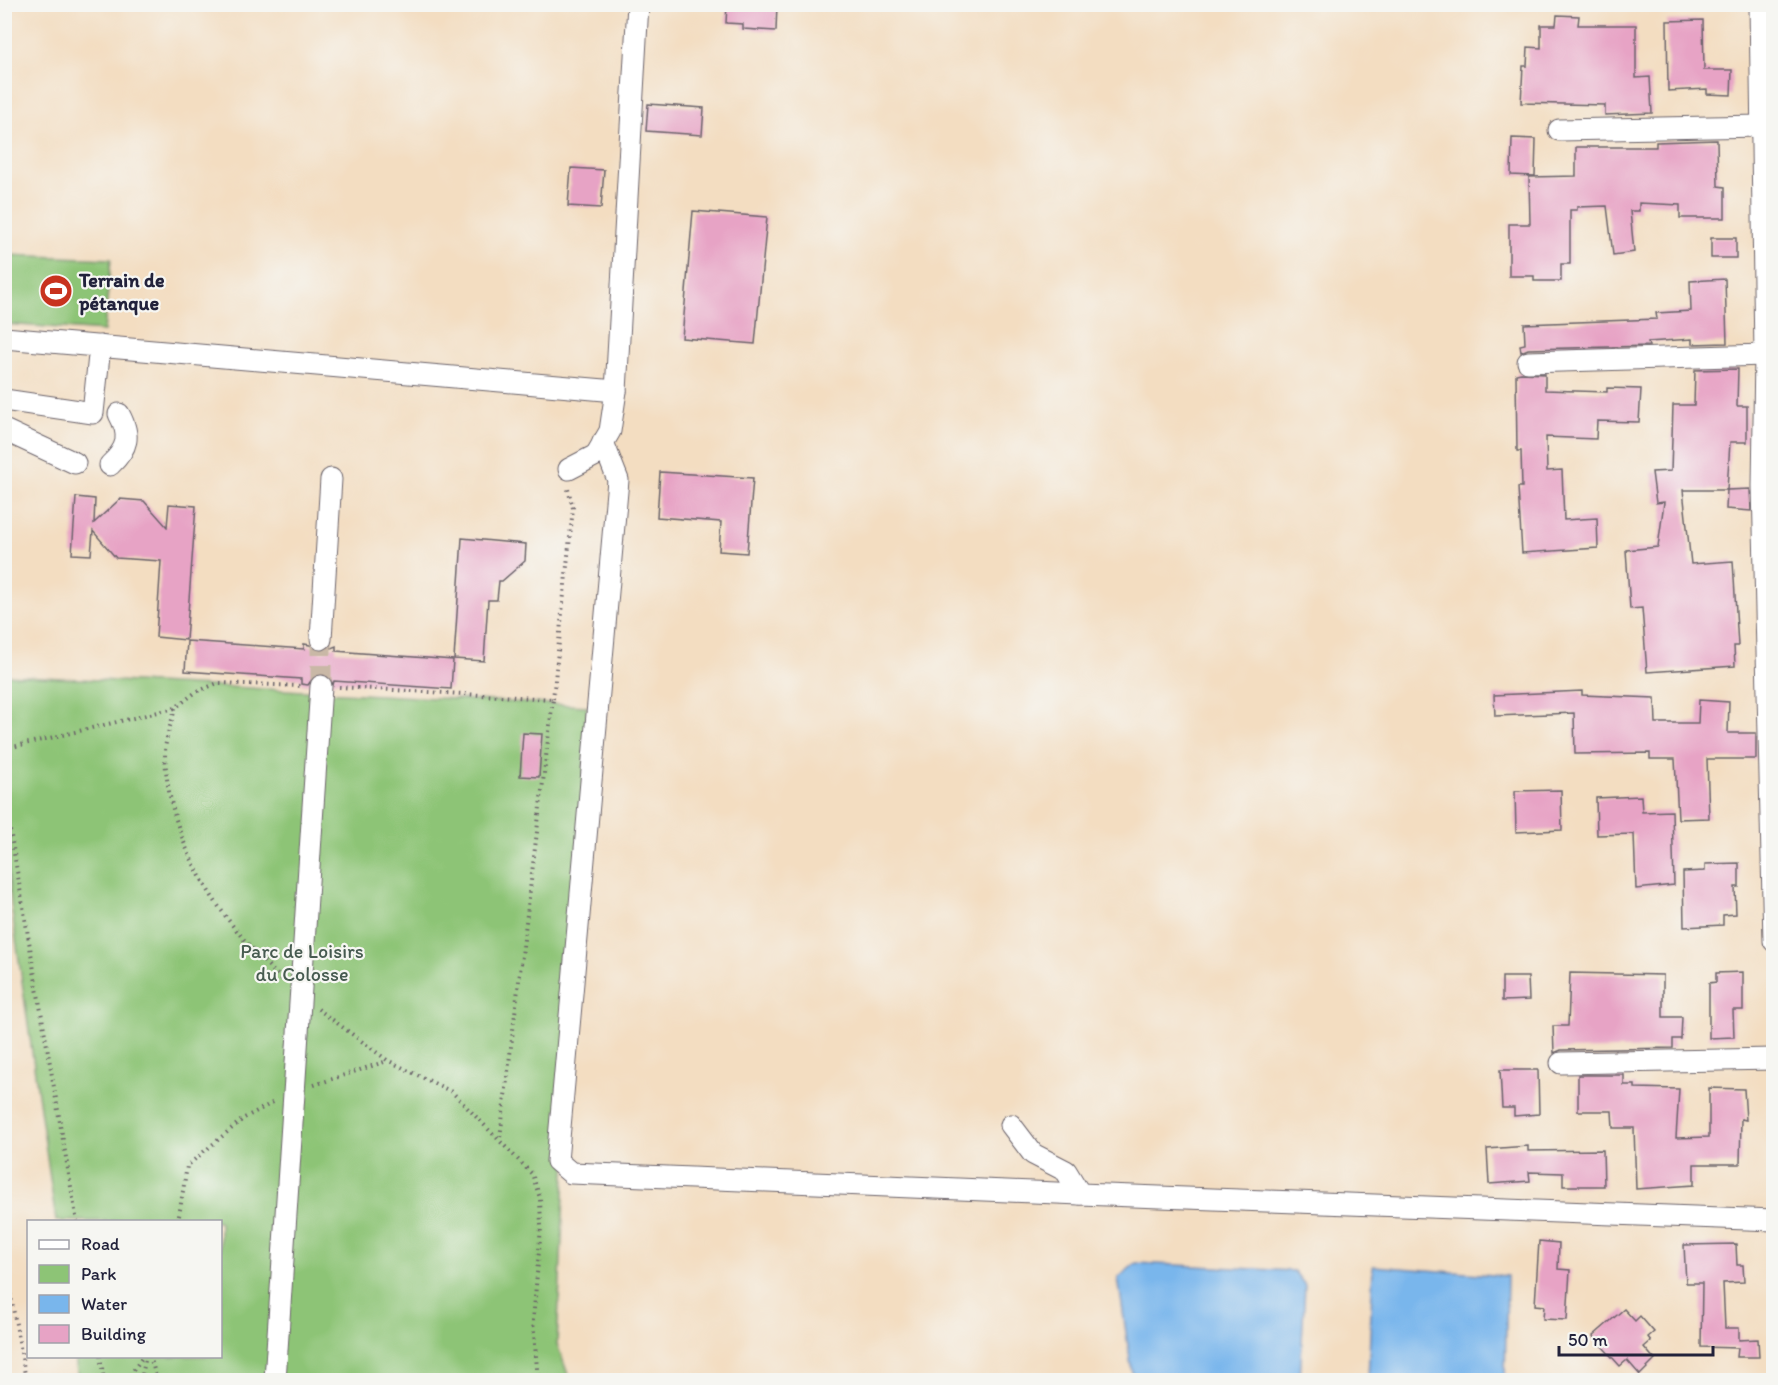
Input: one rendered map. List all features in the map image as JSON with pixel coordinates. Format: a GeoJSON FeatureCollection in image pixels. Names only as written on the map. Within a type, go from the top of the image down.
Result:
{"type":"FeatureCollection","features":[{"type":"Feature","properties":{"kind":"street"},"geometry":{"type":"LineString","coordinates":[[568,477],[596,455],[610,431],[616,391],[638,4]]}},
{"type":"Feature","properties":{"kind":"street"},"geometry":{"type":"LineString","coordinates":[[1760,4],[1767,61],[1761,126],[1768,245],[1765,355],[1773,941]]}},
{"type":"Feature","properties":{"kind":"street"},"geometry":{"type":"LineString","coordinates":[[1559,130],[1761,126]]}},
{"type":"Feature","properties":{"kind":"street"},"geometry":{"type":"LineString","coordinates":[[4,338],[616,391]]}},
{"type":"Feature","properties":{"kind":"street"},"geometry":{"type":"LineString","coordinates":[[4,400],[93,413],[100,346]]}},
{"type":"Feature","properties":{"kind":"street"},"geometry":{"type":"LineString","coordinates":[[1528,362],[1765,355]]}},
{"type":"Feature","properties":{"kind":"street"},"geometry":{"type":"LineString","coordinates":[[110,465],[123,453],[128,441],[127,431],[119,414]]}},
{"type":"Feature","properties":{"kind":"street"},"geometry":{"type":"LineString","coordinates":[[4,430],[75,463]]}},
{"type":"Feature","properties":{"kind":"street"},"geometry":{"type":"LineString","coordinates":[[603,442],[618,480],[557,1161],[571,1173],[1161,1199],[1773,1220]]}},
{"type":"Feature","properties":{"kind":"street"},"geometry":{"type":"LineString","coordinates":[[321,639],[331,479]]}},
{"type":"Feature","properties":{"kind":"street"},"geometry":{"type":"LineString","coordinates":[[275,1380],[321,686]]}},
{"type":"Feature","properties":{"kind":"street"},"geometry":{"type":"LineString","coordinates":[[1561,1063],[1773,1059]]}},
{"type":"Feature","properties":{"kind":"street"},"geometry":{"type":"LineString","coordinates":[[1011,1125],[1033,1154],[1066,1171],[1080,1194]]}},
{"type":"Feature","properties":{"kind":"path"},"geometry":{"type":"LineString","coordinates":[[500,1138],[553,699],[573,508],[568,477]]}},
{"type":"Feature","properties":{"kind":"path"},"geometry":{"type":"LineString","coordinates":[[4,749],[175,708],[196,692],[218,683],[321,686],[553,699]]}},
{"type":"Feature","properties":{"kind":"path"},"geometry":{"type":"LineString","coordinates":[[175,708],[165,751],[170,800],[195,871],[222,911],[262,961],[300,995],[387,1060],[452,1092],[500,1138],[532,1174],[540,1198],[541,1227],[532,1321],[538,1380]]}},
{"type":"Feature","properties":{"kind":"path"},"geometry":{"type":"LineString","coordinates":[[4,795],[77,1220]]}},
{"type":"Feature","properties":{"kind":"path"},"geometry":{"type":"LineString","coordinates":[[178,1220],[188,1166],[244,1118],[294,1092],[387,1060]]}},
{"type":"Feature","properties":{"kind":"path"},"geometry":{"type":"LineString","coordinates":[[4,1258],[26,1380]]}},
{"type":"Feature","properties":{"kind":"path"},"geometry":{"type":"LineString","coordinates":[[100,1358],[104,1380]]}},
{"type":"Feature","properties":{"kind":"path"},"geometry":{"type":"LineString","coordinates":[[126,1380],[144,1358]]}},
{"type":"Feature","properties":{"kind":"path"},"geometry":{"type":"LineString","coordinates":[[141,1380],[146,1358]]}},
{"type":"Feature","properties":{"kind":"path"},"geometry":{"type":"LineString","coordinates":[[147,1358],[157,1380]]}},
{"type":"Feature","properties":{"kind":"green space","name":"Terrain de pétanque"},"geometry":{"type":"Polygon","coordinates":[[[5,255],[111,259],[104,331],[5,324],[5,255]]]}},
{"type":"Feature","properties":{"kind":"green space","name":"Parc de Loisirs du Colosse"},"geometry":{"type":"Polygon","coordinates":[[[4,675],[587,706],[557,1344],[570,1380],[78,1380],[75,1358],[222,1358],[222,1220],[56,1220],[11,904],[4,810],[4,675]]]}},
{"type":"Feature","properties":{"kind":"water"},"geometry":{"type":"Polygon","coordinates":[[[1136,1263],[1294,1271],[1305,1285],[1300,1380],[1133,1380],[1118,1278],[1136,1263]]]}},
{"type":"Feature","properties":{"kind":"water"},"geometry":{"type":"Polygon","coordinates":[[[1373,1266],[1507,1276],[1505,1380],[1368,1380],[1373,1266]]]}},
{"type":"Feature","properties":{"kind":"building"},"geometry":{"type":"Polygon","coordinates":[[[727,4],[777,4],[776,31],[743,29],[743,24],[726,23],[727,4]]]}},
{"type":"Feature","properties":{"kind":"building"},"geometry":{"type":"Polygon","coordinates":[[[1557,15],[1579,16],[1578,25],[1636,25],[1636,78],[1650,77],[1652,113],[1605,115],[1605,105],[1521,103],[1523,66],[1527,66],[1528,47],[1541,48],[1541,25],[1556,25],[1557,15]]]}},
{"type":"Feature","properties":{"kind":"building"},"geometry":{"type":"Polygon","coordinates":[[[1703,20],[1704,70],[1732,70],[1731,95],[1707,94],[1707,89],[1668,91],[1667,21],[1703,20]]]}},
{"type":"Feature","properties":{"kind":"building"},"geometry":{"type":"Polygon","coordinates":[[[648,104],[704,108],[702,135],[646,131],[648,104]]]}},
{"type":"Feature","properties":{"kind":"building"},"geometry":{"type":"Polygon","coordinates":[[[1512,138],[1536,139],[1535,176],[1511,175],[1512,138]]]}},
{"type":"Feature","properties":{"kind":"building"},"geometry":{"type":"Polygon","coordinates":[[[1717,140],[1718,186],[1725,187],[1725,218],[1680,218],[1680,205],[1639,203],[1639,211],[1630,211],[1634,252],[1613,255],[1607,206],[1577,207],[1577,210],[1570,210],[1570,264],[1561,264],[1561,281],[1534,281],[1534,276],[1509,276],[1509,224],[1530,224],[1529,177],[1576,176],[1576,147],[1656,147],[1656,142],[1717,140]]]}},
{"type":"Feature","properties":{"kind":"building"},"geometry":{"type":"Polygon","coordinates":[[[571,168],[604,170],[601,208],[568,206],[571,168]]]}},
{"type":"Feature","properties":{"kind":"building"},"geometry":{"type":"Polygon","coordinates":[[[693,211],[767,217],[755,344],[682,338],[693,211]]]}},
{"type":"Feature","properties":{"kind":"building"},"geometry":{"type":"Polygon","coordinates":[[[1711,238],[1736,238],[1736,258],[1711,258],[1711,238]]]}},
{"type":"Feature","properties":{"kind":"building"},"geometry":{"type":"Polygon","coordinates":[[[1725,279],[1727,343],[1692,344],[1692,339],[1648,342],[1649,346],[1528,349],[1521,352],[1520,345],[1525,344],[1524,324],[1657,319],[1656,313],[1691,311],[1690,281],[1725,279]]]}},
{"type":"Feature","properties":{"kind":"building"},"geometry":{"type":"Polygon","coordinates":[[[1738,369],[1737,406],[1747,406],[1747,442],[1730,442],[1727,490],[1683,490],[1691,564],[1733,561],[1738,646],[1734,646],[1735,666],[1647,672],[1642,608],[1630,609],[1626,550],[1658,547],[1664,502],[1656,503],[1652,472],[1671,471],[1673,405],[1694,405],[1695,370],[1738,369]]]}},
{"type":"Feature","properties":{"kind":"building"},"geometry":{"type":"Polygon","coordinates":[[[1516,374],[1545,374],[1545,390],[1607,392],[1607,388],[1641,389],[1639,422],[1597,421],[1596,439],[1546,437],[1547,471],[1562,470],[1564,520],[1597,518],[1598,548],[1522,553],[1518,487],[1522,487],[1521,451],[1517,451],[1516,374]]]}},
{"type":"Feature","properties":{"kind":"building"},"geometry":{"type":"Polygon","coordinates":[[[660,472],[753,478],[747,553],[719,551],[721,522],[657,517],[660,472]]]}},
{"type":"Feature","properties":{"kind":"building"},"geometry":{"type":"Polygon","coordinates":[[[1750,489],[1751,511],[1726,509],[1727,490],[1750,489]]]}},
{"type":"Feature","properties":{"kind":"building"},"geometry":{"type":"Polygon","coordinates":[[[76,497],[95,499],[94,523],[120,499],[144,501],[167,527],[169,504],[196,506],[186,640],[156,637],[161,561],[116,558],[93,531],[91,555],[72,554],[76,497]]]}},
{"type":"Feature","properties":{"kind":"building"},"geometry":{"type":"Polygon","coordinates":[[[462,538],[526,544],[525,561],[502,581],[499,581],[497,600],[488,600],[484,661],[454,659],[462,538]]]}},
{"type":"Feature","properties":{"kind":"building"},"geometry":{"type":"Polygon","coordinates":[[[187,641],[304,649],[304,644],[321,652],[336,646],[336,651],[453,660],[451,689],[334,681],[333,685],[329,676],[322,673],[315,675],[308,685],[301,684],[301,679],[185,671],[187,641]]]}},
{"type":"Feature","properties":{"kind":"building"},"geometry":{"type":"Polygon","coordinates":[[[1582,691],[1582,695],[1655,698],[1656,723],[1698,723],[1699,700],[1729,702],[1728,733],[1756,733],[1756,759],[1707,759],[1709,818],[1678,819],[1675,759],[1650,759],[1650,753],[1575,754],[1574,713],[1495,716],[1494,695],[1582,691]]]}},
{"type":"Feature","properties":{"kind":"building"},"geometry":{"type":"Polygon","coordinates":[[[523,733],[542,734],[539,777],[520,776],[523,733]]]}},
{"type":"Feature","properties":{"kind":"building"},"geometry":{"type":"Polygon","coordinates":[[[1561,790],[1562,830],[1516,832],[1515,791],[1561,790]]]}},
{"type":"Feature","properties":{"kind":"building"},"geometry":{"type":"Polygon","coordinates":[[[1641,796],[1642,812],[1672,811],[1674,885],[1636,889],[1634,834],[1597,835],[1596,798],[1641,796]]]}},
{"type":"Feature","properties":{"kind":"building"},"geometry":{"type":"Polygon","coordinates":[[[1739,863],[1739,887],[1735,887],[1736,914],[1723,915],[1723,925],[1684,927],[1683,872],[1705,871],[1705,864],[1739,863]]]}},
{"type":"Feature","properties":{"kind":"building"},"geometry":{"type":"Polygon","coordinates":[[[1743,972],[1743,1010],[1733,1010],[1734,1037],[1709,1038],[1709,983],[1716,982],[1716,973],[1743,972]]]}},
{"type":"Feature","properties":{"kind":"building"},"geometry":{"type":"Polygon","coordinates":[[[1570,973],[1663,975],[1663,1017],[1682,1017],[1681,1039],[1673,1039],[1673,1048],[1561,1050],[1554,1053],[1553,1026],[1568,1026],[1570,973]]]}},
{"type":"Feature","properties":{"kind":"building"},"geometry":{"type":"Polygon","coordinates":[[[1502,977],[1528,977],[1529,1000],[1502,1001],[1502,977]]]}},
{"type":"Feature","properties":{"kind":"building"},"geometry":{"type":"Polygon","coordinates":[[[1500,1070],[1538,1070],[1539,1114],[1514,1116],[1514,1108],[1502,1108],[1500,1070]]]}},
{"type":"Feature","properties":{"kind":"building"},"geometry":{"type":"Polygon","coordinates":[[[1578,1075],[1624,1075],[1624,1085],[1635,1085],[1635,1088],[1679,1089],[1676,1138],[1709,1137],[1709,1088],[1744,1089],[1746,1120],[1741,1119],[1740,1164],[1694,1164],[1694,1185],[1636,1189],[1634,1128],[1613,1128],[1612,1111],[1578,1111],[1578,1075]]]}},
{"type":"Feature","properties":{"kind":"building"},"geometry":{"type":"Polygon","coordinates":[[[1528,1146],[1528,1151],[1603,1150],[1604,1186],[1563,1186],[1563,1173],[1529,1172],[1530,1181],[1489,1184],[1487,1149],[1528,1146]]]}},
{"type":"Feature","properties":{"kind":"building"},"geometry":{"type":"Polygon","coordinates":[[[1539,1241],[1559,1243],[1558,1269],[1570,1270],[1567,1320],[1543,1319],[1544,1306],[1535,1305],[1539,1241]]]}},
{"type":"Feature","properties":{"kind":"building"},"geometry":{"type":"Polygon","coordinates":[[[1736,1244],[1737,1265],[1743,1265],[1744,1282],[1723,1283],[1725,1328],[1739,1328],[1739,1340],[1758,1339],[1759,1357],[1737,1357],[1738,1348],[1701,1347],[1702,1283],[1686,1283],[1684,1245],[1736,1244]]]}},
{"type":"Feature","properties":{"kind":"building"},"geometry":{"type":"Polygon","coordinates":[[[1624,1309],[1635,1321],[1640,1316],[1654,1332],[1648,1337],[1651,1341],[1644,1347],[1655,1360],[1640,1375],[1627,1360],[1620,1366],[1593,1336],[1624,1309]]]}},
{"type":"Feature","properties":{"kind":"tunnel"},"geometry":{"type":"LineString","coordinates":[[321,639],[321,686]]}},
{"type":"Feature","properties":{"kind":"place","name":"Terrain de pétanque"},"geometry":{"type":"Point","coordinates":[56,291]}}]}
